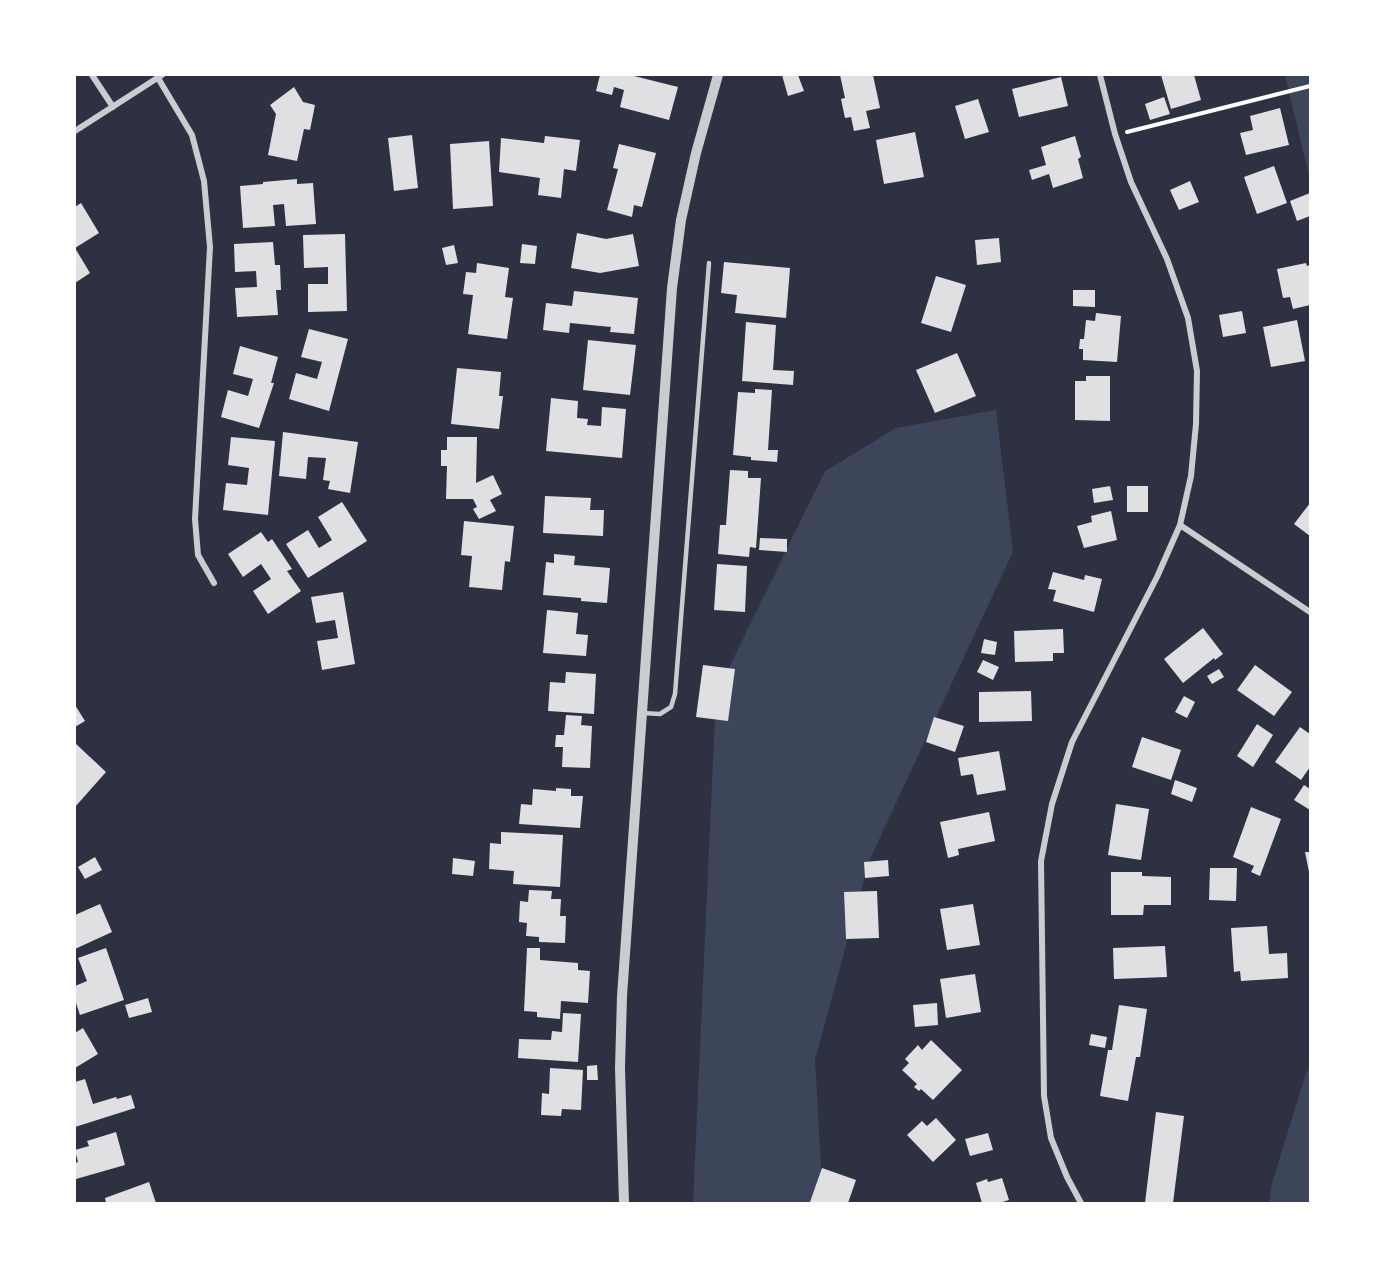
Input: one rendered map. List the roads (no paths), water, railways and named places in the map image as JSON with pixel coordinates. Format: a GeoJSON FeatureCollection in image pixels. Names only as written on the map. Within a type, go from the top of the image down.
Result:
{"type":"FeatureCollection","features":[{"type":"Feature","properties":{"kind":"street"},"geometry":{"type":"LineString","coordinates":[[92,75],[113,107]]}},
{"type":"Feature","properties":{"kind":"street"},"geometry":{"type":"LineString","coordinates":[[624,1203],[620,1068],[622,996],[672,288],[681,220],[696,153],[718,75]]}},
{"type":"Feature","properties":{"kind":"street"},"geometry":{"type":"LineString","coordinates":[[1081,1203],[1067,1177],[1051,1138],[1044,1096],[1041,861],[1052,804],[1072,742],[1157,577],[1180,525],[1191,476],[1196,424],[1197,371],[1188,318],[1167,259],[1131,183],[1115,134],[1100,75]]}},
{"type":"Feature","properties":{"kind":"street"},"geometry":{"type":"LineString","coordinates":[[75,131],[160,76],[192,135],[204,181],[210,248],[195,519],[198,555],[214,583]]}},
{"type":"Feature","properties":{"kind":"street"},"geometry":{"type":"LineString","coordinates":[[1180,525],[1310,612]]}},
{"type":"Feature","properties":{"kind":"lane"},"geometry":{"type":"LineString","coordinates":[[641,713],[660,714],[671,707],[675,694],[709,262]]}}]}
